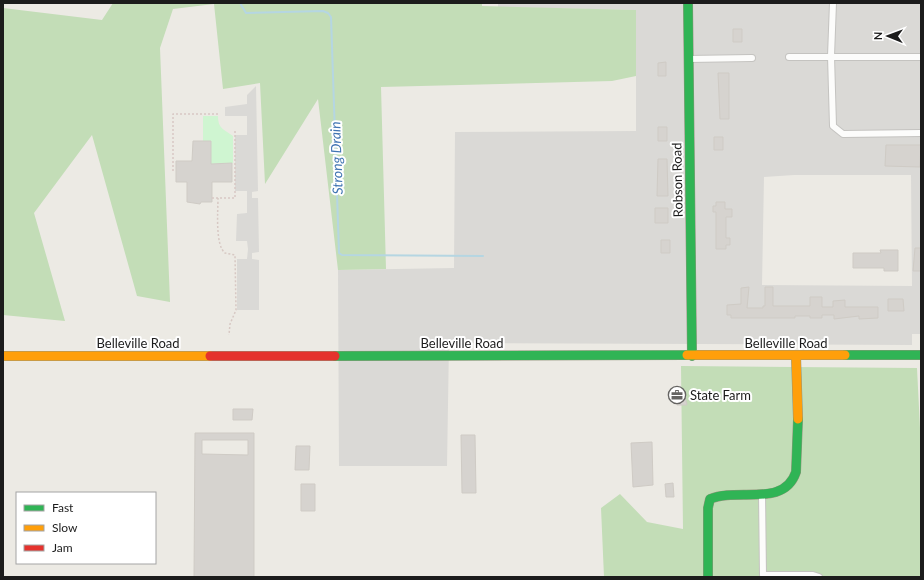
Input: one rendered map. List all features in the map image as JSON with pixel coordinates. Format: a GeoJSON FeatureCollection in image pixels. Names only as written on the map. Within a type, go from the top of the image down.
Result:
{"type":"FeatureCollection","features":[{"type":"Feature","properties":{"kind":"main road","name":"Robson Road"},"geometry":{"type":"LineString","coordinates":[[688,3],[692,356]]}},
{"type":"Feature","properties":{"kind":"main road","name":"Belleville Road"},"geometry":{"type":"LineString","coordinates":[[3,356],[921,355]]}},
{"type":"Feature","properties":{"kind":"main road"},"geometry":{"type":"LineString","coordinates":[[708,577],[708,508],[710,499],[719,494],[776,493],[787,488],[794,480],[797,466],[796,356]]}},
{"type":"Feature","properties":{"kind":"street"},"geometry":{"type":"LineString","coordinates":[[833,3],[831,56],[833,126],[838,132],[843,134],[921,133]]}},
{"type":"Feature","properties":{"kind":"street"},"geometry":{"type":"LineString","coordinates":[[789,57],[921,56]]}},
{"type":"Feature","properties":{"kind":"street"},"geometry":{"type":"LineString","coordinates":[[688,59],[752,58]]}},
{"type":"Feature","properties":{"kind":"street"},"geometry":{"type":"LineString","coordinates":[[762,494],[763,575],[813,575],[819,577]]}},
{"type":"Feature","properties":{"kind":"path"},"geometry":{"type":"LineString","coordinates":[[173,171],[174,114],[220,114]]}},
{"type":"Feature","properties":{"kind":"path"},"geometry":{"type":"LineString","coordinates":[[212,198],[235,198],[235,130]]}},
{"type":"Feature","properties":{"kind":"path"},"geometry":{"type":"LineString","coordinates":[[218,198],[217,232],[220,237],[221,247],[225,253],[235,255],[236,310],[230,324],[229,335]]}},
{"type":"Feature","properties":{"kind":"shaded area"},"geometry":{"type":"Polygon","coordinates":[[[498,3],[921,3],[921,334],[912,334],[912,345],[449,343],[447,466],[339,466],[338,270],[454,268],[455,132],[636,131],[636,10],[498,7],[498,3]],[[794,175],[764,177],[762,285],[912,286],[911,175],[794,175]]]}},
{"type":"Feature","properties":{"kind":"shaded area"},"geometry":{"type":"Polygon","coordinates":[[[256,86],[258,191],[252,192],[252,198],[258,198],[259,252],[252,253],[252,259],[259,260],[259,310],[237,310],[237,259],[247,259],[248,249],[247,241],[236,241],[237,214],[247,213],[247,191],[235,191],[235,135],[247,135],[247,116],[225,116],[225,107],[247,104],[247,95],[256,86]]]}},
{"type":"Feature","properties":{"kind":"green space"},"geometry":{"type":"Polygon","coordinates":[[[113,3],[482,3],[482,6],[636,10],[636,76],[612,81],[381,87],[386,269],[338,270],[318,99],[265,184],[260,83],[223,89],[214,4],[173,9],[160,48],[170,302],[137,296],[92,135],[34,213],[65,321],[3,315],[3,8],[102,20],[113,3]]]}},
{"type":"Feature","properties":{"kind":"green space"},"geometry":{"type":"Polygon","coordinates":[[[203,116],[218,116],[220,126],[233,136],[233,163],[211,164],[211,141],[203,141],[203,116]]]}},
{"type":"Feature","properties":{"kind":"green space"},"geometry":{"type":"Polygon","coordinates":[[[681,366],[917,368],[921,448],[921,577],[604,577],[601,508],[620,494],[647,522],[683,529],[681,366]]]}},
{"type":"Feature","properties":{"kind":"building"},"geometry":{"type":"Polygon","coordinates":[[[733,29],[742,29],[742,42],[733,42],[733,29]]]}},
{"type":"Feature","properties":{"kind":"building"},"geometry":{"type":"Polygon","coordinates":[[[666,62],[666,76],[658,76],[658,63],[666,62]]]}},
{"type":"Feature","properties":{"kind":"building"},"geometry":{"type":"Polygon","coordinates":[[[718,73],[729,73],[729,119],[720,119],[718,73]]]}},
{"type":"Feature","properties":{"kind":"building"},"geometry":{"type":"Polygon","coordinates":[[[658,127],[667,127],[667,141],[658,141],[658,127]]]}},
{"type":"Feature","properties":{"kind":"building"},"geometry":{"type":"Polygon","coordinates":[[[714,137],[723,137],[723,150],[714,150],[714,137]]]}},
{"type":"Feature","properties":{"kind":"building"},"geometry":{"type":"Polygon","coordinates":[[[193,141],[211,141],[211,164],[232,163],[232,182],[212,182],[212,202],[201,202],[200,204],[187,202],[187,182],[176,182],[176,161],[192,161],[193,141]]]}},
{"type":"Feature","properties":{"kind":"building"},"geometry":{"type":"Polygon","coordinates":[[[886,145],[921,145],[920,167],[885,166],[886,145]]]}},
{"type":"Feature","properties":{"kind":"building"},"geometry":{"type":"Polygon","coordinates":[[[658,159],[667,159],[668,196],[657,196],[658,159]]]}},
{"type":"Feature","properties":{"kind":"building"},"geometry":{"type":"Polygon","coordinates":[[[716,202],[725,202],[725,209],[732,209],[732,217],[726,217],[726,238],[730,238],[730,245],[726,245],[726,249],[716,249],[716,212],[713,212],[713,206],[716,206],[716,202]]]}},
{"type":"Feature","properties":{"kind":"building"},"geometry":{"type":"Polygon","coordinates":[[[655,208],[668,208],[668,223],[655,223],[655,208]]]}},
{"type":"Feature","properties":{"kind":"building"},"geometry":{"type":"Polygon","coordinates":[[[661,240],[670,240],[670,253],[661,253],[661,240]]]}},
{"type":"Feature","properties":{"kind":"building"},"geometry":{"type":"Polygon","coordinates":[[[915,248],[921,248],[921,271],[913,271],[915,248]]]}},
{"type":"Feature","properties":{"kind":"building"},"geometry":{"type":"Polygon","coordinates":[[[880,250],[898,250],[898,271],[884,271],[884,268],[853,268],[853,253],[881,253],[880,250]]]}},
{"type":"Feature","properties":{"kind":"building"},"geometry":{"type":"Polygon","coordinates":[[[749,287],[747,308],[763,308],[763,306],[765,306],[765,287],[773,287],[773,306],[810,306],[810,297],[822,297],[822,307],[833,307],[833,301],[845,300],[845,307],[878,307],[878,318],[859,319],[859,316],[834,319],[834,315],[822,315],[822,318],[795,316],[795,318],[731,318],[731,315],[727,315],[727,305],[741,304],[741,288],[749,287]]]}},
{"type":"Feature","properties":{"kind":"building"},"geometry":{"type":"Polygon","coordinates":[[[888,299],[903,299],[904,311],[888,311],[888,299]]]}},
{"type":"Feature","properties":{"kind":"building","name":"State Farm"},"geometry":{"type":"Polygon","coordinates":[[[670,390],[680,390],[680,392],[684,392],[687,405],[677,405],[677,399],[670,399],[670,390]]]}},
{"type":"Feature","properties":{"kind":"building"},"geometry":{"type":"Polygon","coordinates":[[[233,409],[253,409],[252,420],[233,420],[233,409]]]}},
{"type":"Feature","properties":{"kind":"building"},"geometry":{"type":"Polygon","coordinates":[[[195,433],[254,433],[254,577],[194,577],[195,433]],[[202,440],[202,454],[248,455],[248,440],[202,440]]]}},
{"type":"Feature","properties":{"kind":"building"},"geometry":{"type":"Polygon","coordinates":[[[461,435],[475,435],[476,493],[462,493],[461,435]]]}},
{"type":"Feature","properties":{"kind":"building"},"geometry":{"type":"Polygon","coordinates":[[[652,442],[653,485],[633,487],[631,443],[652,442]]]}},
{"type":"Feature","properties":{"kind":"building"},"geometry":{"type":"Polygon","coordinates":[[[296,446],[310,446],[309,470],[295,470],[296,446]]]}},
{"type":"Feature","properties":{"kind":"building"},"geometry":{"type":"Polygon","coordinates":[[[673,483],[674,497],[666,497],[665,484],[673,483]]]}},
{"type":"Feature","properties":{"kind":"building"},"geometry":{"type":"Polygon","coordinates":[[[301,484],[315,484],[315,511],[301,511],[301,484]]]}},
{"type":"Feature","properties":{"kind":"waterway","name":"Strong Drain"},"geometry":{"type":"LineString","coordinates":[[240,3],[246,13],[323,11],[328,13],[331,17],[339,253],[342,255],[483,256]]}},
{"type":"Feature","properties":{"kind":"traffic: fast"},"geometry":{"type":"LineString","coordinates":[[688,3],[692,356]]}},
{"type":"Feature","properties":{"kind":"traffic: fast"},"geometry":{"type":"LineString","coordinates":[[335,356],[687,355]]}},
{"type":"Feature","properties":{"kind":"traffic: fast"},"geometry":{"type":"LineString","coordinates":[[845,355],[921,355]]}},
{"type":"Feature","properties":{"kind":"traffic: fast"},"geometry":{"type":"LineString","coordinates":[[708,577],[708,508],[710,499],[721,496],[771,493],[781,490],[790,483],[796,472],[798,419]]}},
{"type":"Feature","properties":{"kind":"traffic: slow"},"geometry":{"type":"LineString","coordinates":[[687,355],[845,355]]}},
{"type":"Feature","properties":{"kind":"traffic: slow"},"geometry":{"type":"LineString","coordinates":[[3,356],[210,356]]}},
{"type":"Feature","properties":{"kind":"traffic: slow"},"geometry":{"type":"LineString","coordinates":[[796,356],[798,419]]}},
{"type":"Feature","properties":{"kind":"traffic: jam"},"geometry":{"type":"LineString","coordinates":[[210,356],[335,356]]}},
{"type":"Feature","properties":{"kind":"place","name":"State Farm"},"geometry":{"type":"Point","coordinates":[677,395]}}]}
